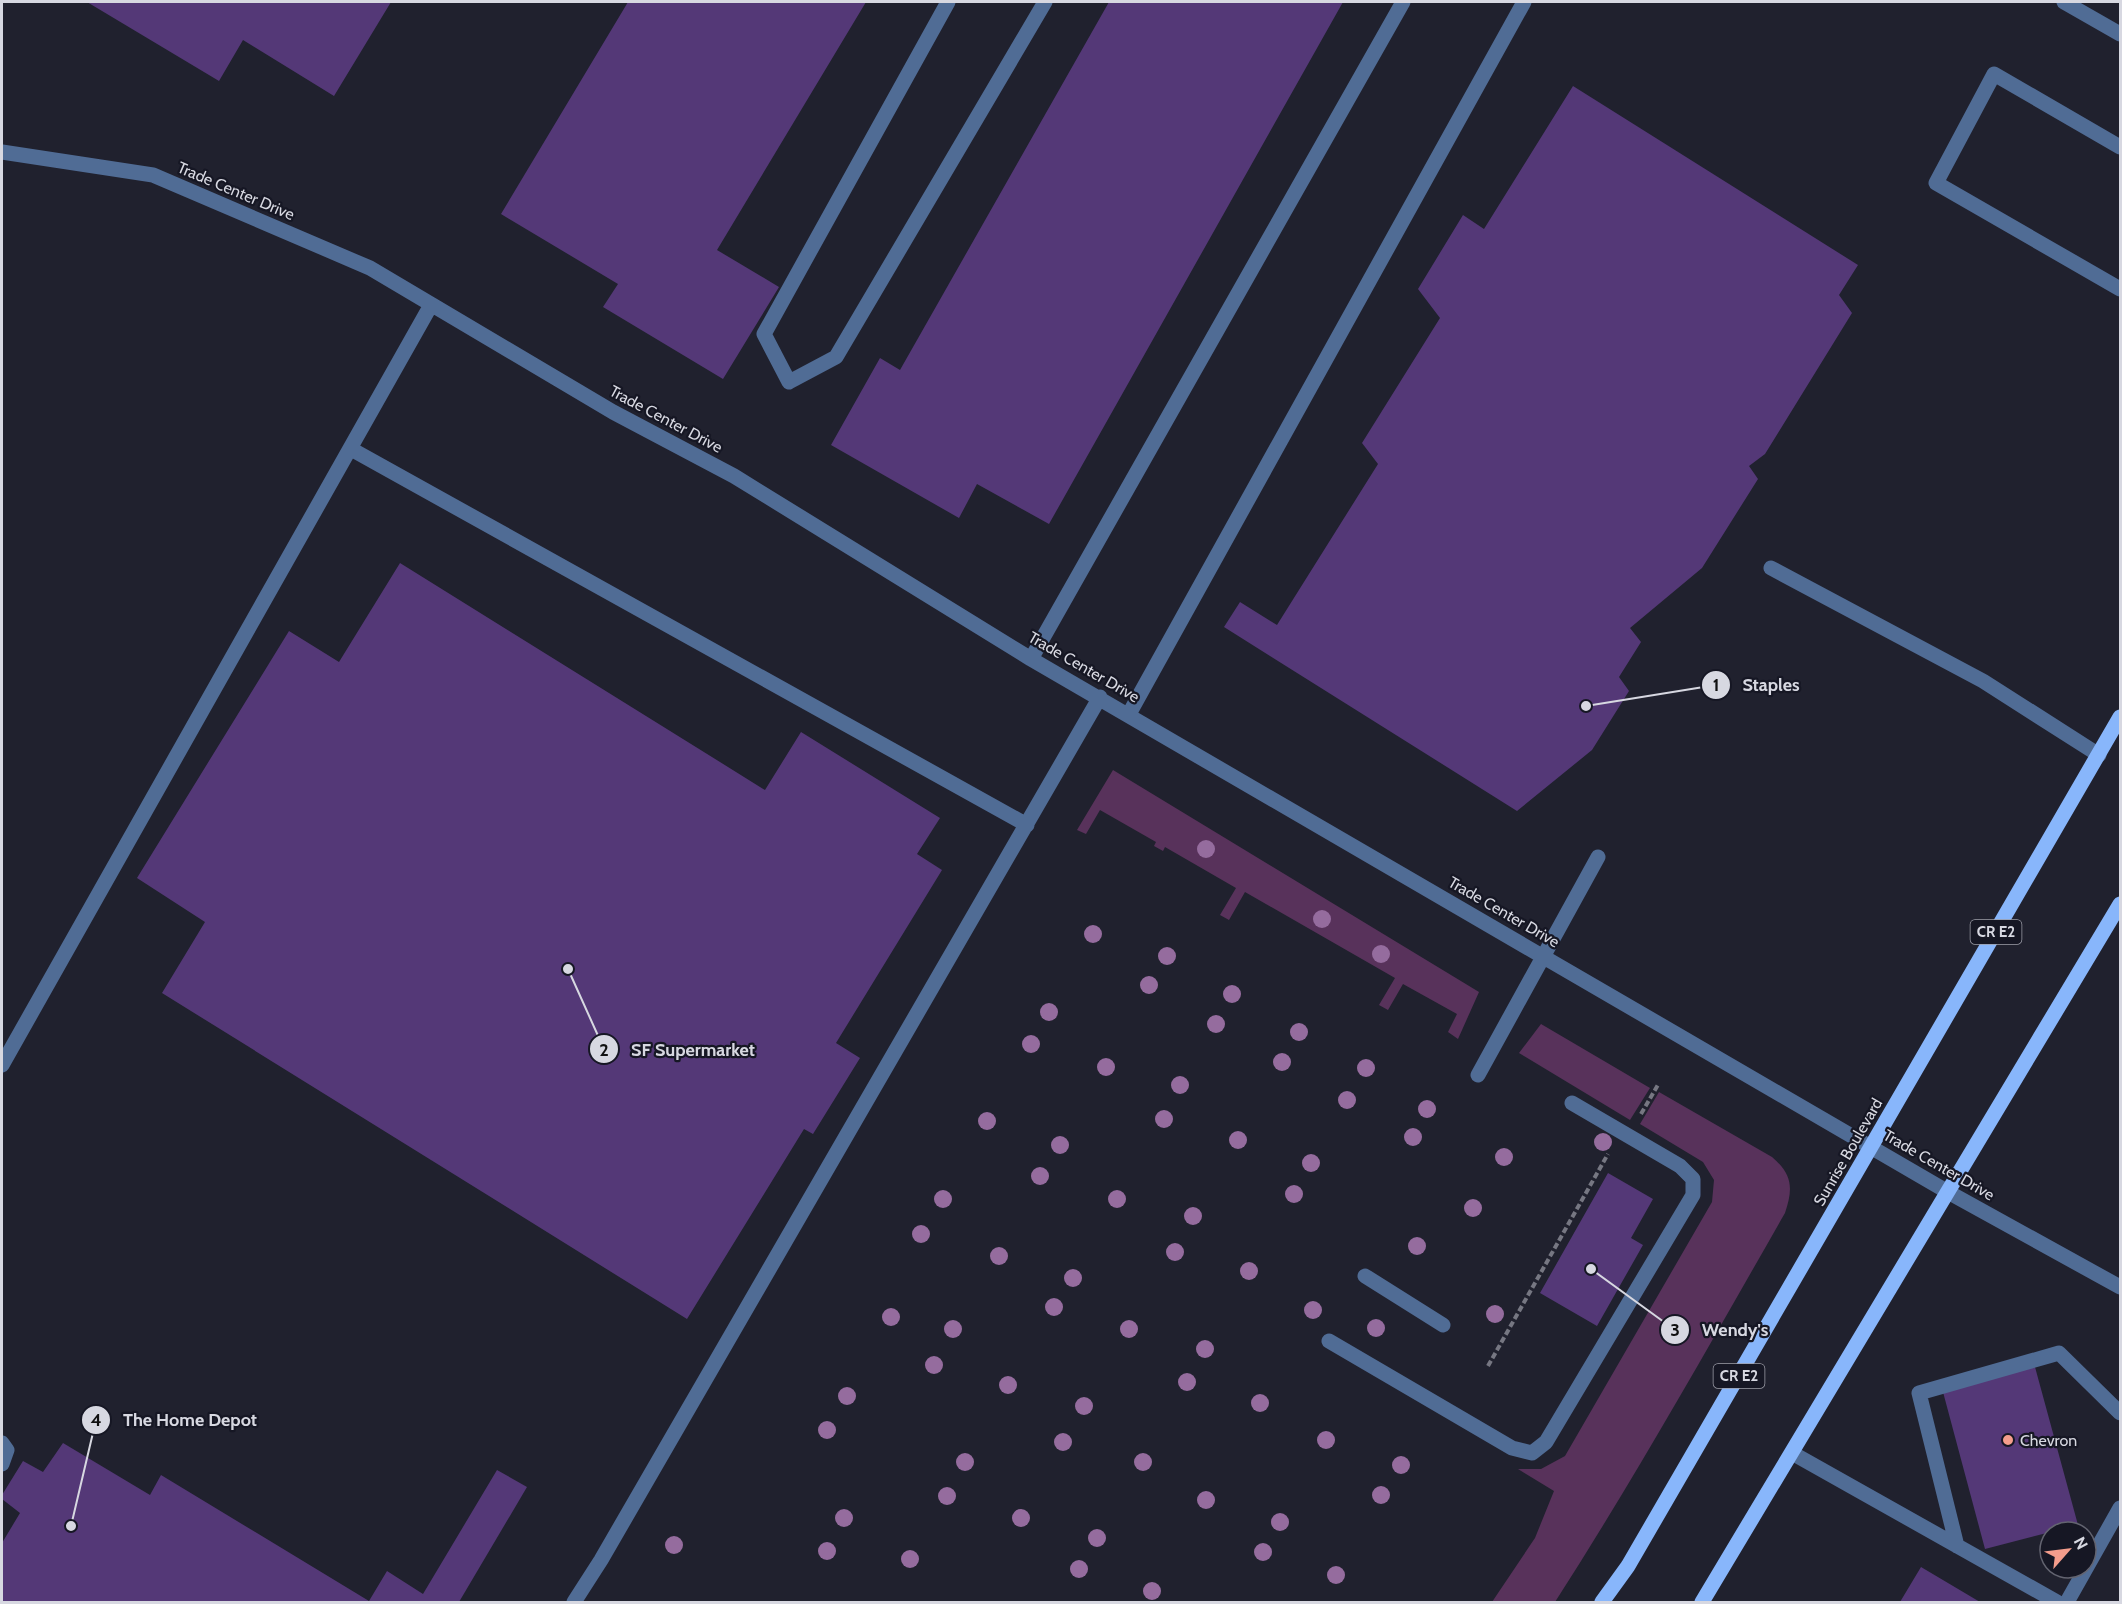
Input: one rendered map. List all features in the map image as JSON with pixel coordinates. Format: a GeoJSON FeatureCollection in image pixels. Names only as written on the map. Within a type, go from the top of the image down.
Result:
{"type":"FeatureCollection","features":[{"type":"Feature","properties":{"kind":"main road","name":"Sunrise Boulevard"},"geometry":{"type":"LineString","coordinates":[[1602,1602],[1634,1556],[2121,717]]}},
{"type":"Feature","properties":{"kind":"main road"},"geometry":{"type":"LineString","coordinates":[[1702,1602],[2121,904]]}},
{"type":"Feature","properties":{"kind":"street"},"geometry":{"type":"LineString","coordinates":[[948,2],[764,334],[789,382],[836,357],[1045,2]]}},
{"type":"Feature","properties":{"kind":"street"},"geometry":{"type":"LineString","coordinates":[[1031,658],[1402,2]]}},
{"type":"Feature","properties":{"kind":"street"},"geometry":{"type":"LineString","coordinates":[[1129,714],[1524,2]]}},
{"type":"Feature","properties":{"kind":"street"},"geometry":{"type":"LineString","coordinates":[[2064,2],[2121,34]]}},
{"type":"Feature","properties":{"kind":"street"},"geometry":{"type":"LineString","coordinates":[[2121,147],[1994,74],[1935,183],[2121,289]]}},
{"type":"Feature","properties":{"kind":"street","name":"Trade Center Drive"},"geometry":{"type":"LineString","coordinates":[[2,152],[153,175],[370,268],[613,412],[734,476],[1031,658],[1948,1192],[2121,1287]]}},
{"type":"Feature","properties":{"kind":"street"},"geometry":{"type":"LineString","coordinates":[[2,1065],[431,304]]}},
{"type":"Feature","properties":{"kind":"street"},"geometry":{"type":"LineString","coordinates":[[351,449],[1027,825]]}},
{"type":"Feature","properties":{"kind":"street"},"geometry":{"type":"LineString","coordinates":[[1771,568],[1983,681],[2098,755]]}},
{"type":"Feature","properties":{"kind":"street"},"geometry":{"type":"LineString","coordinates":[[574,1602],[601,1560],[1100,697]]}},
{"type":"Feature","properties":{"kind":"street"},"geometry":{"type":"LineString","coordinates":[[1478,1075],[1598,857]]}},
{"type":"Feature","properties":{"kind":"street"},"geometry":{"type":"LineString","coordinates":[[1329,1341],[1512,1448],[1532,1453],[1546,1442],[1693,1195],[1693,1179],[1680,1166],[1572,1103]]}},
{"type":"Feature","properties":{"kind":"street"},"geometry":{"type":"LineString","coordinates":[[1365,1276],[1443,1325]]}},
{"type":"Feature","properties":{"kind":"street"},"geometry":{"type":"LineString","coordinates":[[1957,1546],[1919,1392],[2059,1353],[2121,1413]]}},
{"type":"Feature","properties":{"kind":"street"},"geometry":{"type":"LineString","coordinates":[[2,1443],[7,1450],[2,1464]]}},
{"type":"Feature","properties":{"kind":"street"},"geometry":{"type":"LineString","coordinates":[[1792,1453],[2057,1602]]}},
{"type":"Feature","properties":{"kind":"street"},"geometry":{"type":"LineString","coordinates":[[2067,1602],[2121,1508]]}},
{"type":"Feature","properties":{"kind":"path"},"geometry":{"type":"LineString","coordinates":[[1488,1366],[1617,1140],[1636,1121],[1659,1083]]}},
{"type":"Feature","properties":{"kind":"shaded area"},"geometry":{"type":"Polygon","coordinates":[[[1113,770],[1479,992],[1458,1039],[1448,1032],[1457,1014],[1403,984],[1388,1010],[1379,1005],[1395,978],[1245,892],[1229,920],[1220,915],[1236,888],[1165,847],[1163,851],[1154,846],[1156,842],[1100,810],[1086,834],[1077,830],[1113,770]]]}},
{"type":"Feature","properties":{"kind":"shaded area"},"geometry":{"type":"Polygon","coordinates":[[[1541,1024],[1650,1088],[1630,1120],[1519,1053],[1541,1024]]]}},
{"type":"Feature","properties":{"kind":"shaded area"},"geometry":{"type":"Polygon","coordinates":[[[1659,1092],[1772,1157],[1784,1170],[1789,1183],[1789,1197],[1785,1213],[1644,1458],[1555,1602],[1492,1602],[1535,1538],[1554,1491],[1518,1469],[1541,1469],[1565,1456],[1712,1202],[1714,1180],[1703,1162],[1640,1124],[1659,1092]]]}},
{"type":"Feature","properties":{"kind":"building"},"geometry":{"type":"Polygon","coordinates":[[[87,2],[391,2],[334,96],[243,40],[219,81],[87,2]]]}},
{"type":"Feature","properties":{"kind":"building"},"geometry":{"type":"Polygon","coordinates":[[[628,2],[866,2],[717,250],[779,287],[723,379],[603,307],[618,284],[501,214],[628,2]]]}},
{"type":"Feature","properties":{"kind":"building"},"geometry":{"type":"Polygon","coordinates":[[[1109,2],[1343,2],[1049,524],[977,484],[959,518],[831,445],[880,358],[900,370],[1109,2]]]}},
{"type":"Feature","properties":{"kind":"building"},"geometry":{"type":"Polygon","coordinates":[[[1573,86],[1858,265],[1839,295],[1852,313],[1765,454],[1749,466],[1758,479],[1702,568],[1630,628],[1641,642],[1619,677],[1629,691],[1592,750],[1517,811],[1224,627],[1240,602],[1277,625],[1378,464],[1362,443],[1440,318],[1418,289],[1463,215],[1484,229],[1573,86]]]}},
{"type":"Feature","properties":{"kind":"building"},"geometry":{"type":"Polygon","coordinates":[[[400,563],[765,790],[801,732],[940,818],[917,854],[942,870],[836,1043],[860,1058],[813,1134],[804,1129],[687,1319],[162,993],[205,922],[137,878],[289,631],[339,662],[400,563]]]}},
{"type":"Feature","properties":{"kind":"building"},"geometry":{"type":"Polygon","coordinates":[[[1608,1173],[1653,1199],[1631,1238],[1643,1245],[1597,1326],[1540,1293],[1608,1173]]]}},
{"type":"Feature","properties":{"kind":"building"},"geometry":{"type":"Polygon","coordinates":[[[2035,1367],[2077,1520],[2038,1520],[2038,1535],[1985,1549],[1943,1392],[2035,1367]]]}},
{"type":"Feature","properties":{"kind":"building"},"geometry":{"type":"Polygon","coordinates":[[[63,1443],[150,1495],[161,1475],[369,1601],[387,1571],[423,1594],[497,1470],[527,1487],[459,1602],[2,1602],[2,1543],[20,1513],[2,1499],[2,1495],[23,1461],[43,1472],[63,1443]]]}},
{"type":"Feature","properties":{"kind":"building"},"geometry":{"type":"Polygon","coordinates":[[[1921,1567],[1980,1602],[1900,1602],[1921,1567]]]}},
{"type":"Feature","properties":{"kind":"place","name":"Staples"},"geometry":{"type":"Point","coordinates":[1586,706]}},
{"type":"Feature","properties":{"kind":"place","name":"SF Supermarket"},"geometry":{"type":"Point","coordinates":[568,969]}},
{"type":"Feature","properties":{"kind":"place","name":"Wendy's"},"geometry":{"type":"Point","coordinates":[1591,1269]}},
{"type":"Feature","properties":{"kind":"place","name":"Chevron"},"geometry":{"type":"Point","coordinates":[2008,1440]}},
{"type":"Feature","properties":{"kind":"place","name":"The Home Depot"},"geometry":{"type":"Point","coordinates":[71,1526]}}]}
